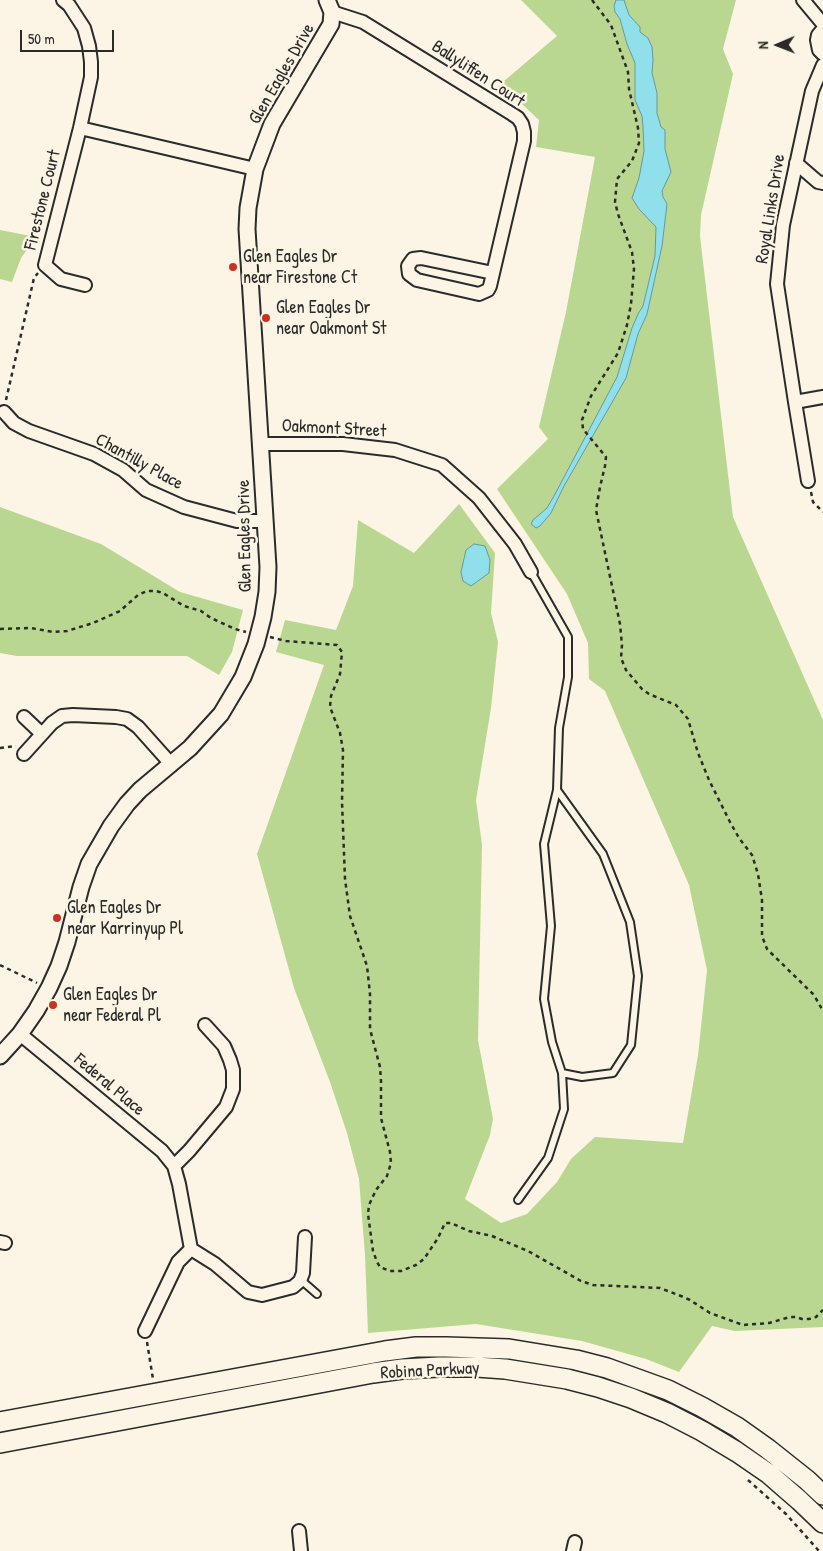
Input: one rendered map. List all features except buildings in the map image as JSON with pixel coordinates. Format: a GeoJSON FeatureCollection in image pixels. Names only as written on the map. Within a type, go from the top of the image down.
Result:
{"type":"FeatureCollection","features":[{"type":"Feature","properties":{"kind":"main road","name":"Robina Parkway"},"geometry":{"type":"LineString","coordinates":[[0,1422],[384,1351],[416,1347],[479,1347],[539,1353],[576,1360],[668,1390],[737,1427],[768,1449],[823,1495]]}},
{"type":"Feature","properties":{"kind":"main road","name":"Robina Parkway"},"geometry":{"type":"LineString","coordinates":[[0,1443],[373,1373],[402,1369],[477,1367],[567,1379],[631,1398],[667,1413],[702,1431],[769,1474],[823,1523]]}},
{"type":"Feature","properties":{"kind":"street","name":"Firestone Court"},"geometry":{"type":"LineString","coordinates":[[63,0],[69,5],[84,28],[89,46],[91,77],[45,265],[61,279],[85,285]]}},
{"type":"Feature","properties":{"kind":"street"},"geometry":{"type":"LineString","coordinates":[[803,0],[823,24]]}},
{"type":"Feature","properties":{"kind":"street","name":"Glen Eagles Drive"},"geometry":{"type":"LineString","coordinates":[[0,1056],[20,1034],[49,988],[67,942],[89,864],[99,845],[127,804],[140,790],[190,748],[220,714],[243,677],[259,635],[267,592],[268,567],[247,228],[250,190],[255,169],[272,124],[329,30],[331,24],[330,6]]}},
{"type":"Feature","properties":{"kind":"street","name":"Ballyliffen Court"},"geometry":{"type":"LineString","coordinates":[[330,6],[363,22],[512,114],[522,124],[524,141],[493,273],[488,290],[479,294],[416,280],[409,274],[408,266],[413,259],[421,258],[493,273]]}},
{"type":"Feature","properties":{"kind":"street"},"geometry":{"type":"LineString","coordinates":[[823,29],[818,35],[817,40],[819,50],[823,54]]}},
{"type":"Feature","properties":{"kind":"street","name":"Royal Links Drive"},"geometry":{"type":"LineString","coordinates":[[808,481],[777,284],[783,225],[812,91],[823,64]]}},
{"type":"Feature","properties":{"kind":"street"},"geometry":{"type":"LineString","coordinates":[[80,128],[255,169]]}},
{"type":"Feature","properties":{"kind":"street"},"geometry":{"type":"LineString","coordinates":[[796,164],[818,182],[823,183]]}},
{"type":"Feature","properties":{"kind":"street"},"geometry":{"type":"LineString","coordinates":[[795,402],[823,396]]}},
{"type":"Feature","properties":{"kind":"street","name":"Chantilly Place"},"geometry":{"type":"LineString","coordinates":[[4,412],[14,423],[94,454],[123,470],[146,490],[184,507],[237,521],[266,521]]}},
{"type":"Feature","properties":{"kind":"street","name":"Oakmont Street"},"geometry":{"type":"LineString","coordinates":[[261,444],[343,444],[395,450],[442,465],[479,498],[515,544],[531,572]]}},
{"type":"Feature","properties":{"kind":"street"},"geometry":{"type":"LineString","coordinates":[[24,754],[56,719],[62,716],[122,718],[133,722],[171,764]]}},
{"type":"Feature","properties":{"kind":"street"},"geometry":{"type":"LineString","coordinates":[[24,717],[42,734]]}},
{"type":"Feature","properties":{"kind":"street"},"geometry":{"type":"LineString","coordinates":[[174,1166],[226,1107],[233,1089],[233,1070],[224,1046],[205,1025]]}},
{"type":"Feature","properties":{"kind":"street","name":"Federal Place"},"geometry":{"type":"LineString","coordinates":[[20,1034],[162,1151],[174,1166],[191,1249]]}},
{"type":"Feature","properties":{"kind":"street"},"geometry":{"type":"LineString","coordinates":[[145,1331],[178,1262],[191,1249],[215,1264],[244,1289],[252,1294],[262,1295],[294,1287],[301,1280],[306,1237]]}},
{"type":"Feature","properties":{"kind":"street"},"geometry":{"type":"LineString","coordinates":[[299,1531],[301,1551]]}},
{"type":"Feature","properties":{"kind":"lane"},"geometry":{"type":"LineString","coordinates":[[518,1200],[548,1158],[564,1109],[562,1073],[552,1042],[544,999],[551,926],[544,844],[557,790],[558,728],[568,677],[568,637],[531,572]]}},
{"type":"Feature","properties":{"kind":"lane"},"geometry":{"type":"LineString","coordinates":[[557,790],[603,854],[630,922],[638,976],[631,1045],[612,1073],[582,1077],[562,1073]]}},
{"type":"Feature","properties":{"kind":"lane"},"geometry":{"type":"LineString","coordinates":[[301,1280],[317,1294]]}},
{"type":"Feature","properties":{"kind":"path"},"geometry":{"type":"LineString","coordinates":[[592,0],[611,25],[628,72],[629,89],[638,128],[639,143],[632,161],[617,179],[615,202],[632,252],[634,270],[627,324],[618,353],[591,396],[582,420],[583,429],[606,457],[596,510],[620,624],[621,658],[626,670],[642,689],[649,694],[676,705],[688,719],[698,753],[709,780],[739,838],[752,855],[762,900],[762,936],[767,949],[814,995],[823,1011]]}},
{"type":"Feature","properties":{"kind":"path"},"geometry":{"type":"LineString","coordinates":[[4,412],[34,278],[45,265]]}},
{"type":"Feature","properties":{"kind":"path"},"geometry":{"type":"LineString","coordinates":[[808,481],[813,502],[823,512]]}},
{"type":"Feature","properties":{"kind":"path"},"geometry":{"type":"LineString","coordinates":[[0,629],[31,628],[53,632],[67,631],[120,611],[138,595],[147,591],[156,591],[163,593],[184,606],[202,610],[211,618],[235,629],[286,641],[337,645],[342,652],[340,674],[331,696],[330,707],[340,733],[343,750],[342,821],[345,879],[350,916],[367,966],[370,994],[370,1029],[380,1067],[382,1081],[381,1118],[391,1162],[387,1176],[376,1190],[369,1205],[368,1214],[373,1251],[380,1267],[390,1271],[401,1271],[416,1265],[424,1259],[445,1224],[451,1223],[469,1231],[492,1236],[528,1251],[592,1285],[660,1288],[690,1300],[710,1313],[743,1325],[764,1324],[790,1317],[809,1319],[816,1317],[823,1310]]}},
{"type":"Feature","properties":{"kind":"path"},"geometry":{"type":"LineString","coordinates":[[0,965],[40,985]]}},
{"type":"Feature","properties":{"kind":"path"},"geometry":{"type":"LineString","coordinates":[[145,1331],[155,1393]]}},
{"type":"Feature","properties":{"kind":"path"},"geometry":{"type":"LineString","coordinates":[[742,1475],[786,1514],[819,1551]]}},
{"type":"Feature","properties":{"kind":"green space"},"geometry":{"type":"Polygon","coordinates":[[[521,0],[736,0],[723,49],[733,74],[701,215],[700,236],[733,517],[823,720],[823,1327],[735,1331],[712,1326],[679,1372],[646,1359],[582,1341],[476,1324],[368,1333],[365,1255],[359,1179],[347,1133],[330,1082],[294,988],[257,854],[324,665],[276,652],[285,620],[336,630],[353,586],[358,520],[414,553],[459,504],[495,553],[491,613],[498,642],[491,708],[476,800],[482,845],[478,1040],[493,1119],[490,1135],[465,1199],[501,1223],[527,1214],[557,1182],[571,1159],[595,1137],[683,1143],[698,1055],[707,970],[689,885],[605,691],[589,679],[588,643],[567,594],[497,489],[548,439],[539,427],[566,312],[595,157],[536,147],[539,120],[523,105],[497,87],[557,36],[521,0]]]}},
{"type":"Feature","properties":{"kind":"green space"},"geometry":{"type":"Polygon","coordinates":[[[0,230],[36,237],[21,258],[12,282],[0,279],[0,230]]]}},
{"type":"Feature","properties":{"kind":"green space"},"geometry":{"type":"Polygon","coordinates":[[[0,507],[101,544],[180,592],[243,610],[232,652],[219,675],[187,656],[17,656],[0,653],[0,507]]]}},
{"type":"Feature","properties":{"kind":"water"},"geometry":{"type":"Polygon","coordinates":[[[616,0],[624,0],[629,15],[640,27],[640,32],[648,38],[652,47],[652,73],[657,93],[657,113],[661,127],[665,130],[665,149],[671,172],[662,191],[667,204],[662,246],[647,314],[638,334],[626,378],[564,486],[551,513],[536,528],[531,524],[533,520],[547,508],[617,377],[632,328],[643,306],[655,256],[656,227],[639,209],[632,198],[639,178],[644,151],[643,127],[642,116],[635,100],[635,63],[620,19],[615,12],[616,0]]]}},
{"type":"Feature","properties":{"kind":"water"},"geometry":{"type":"Polygon","coordinates":[[[474,544],[485,546],[490,560],[489,573],[471,586],[463,581],[461,572],[466,550],[474,544]]]}},
{"type":"Feature","properties":{"kind":"place","name":"Glen Eagles Dr near Firestone Ct"},"geometry":{"type":"Point","coordinates":[233,267]}},
{"type":"Feature","properties":{"kind":"place","name":"Glen Eagles Dr near Oakmont St"},"geometry":{"type":"Point","coordinates":[266,318]}},
{"type":"Feature","properties":{"kind":"place","name":"Glen Eagles Dr near Karrinyup Pl"},"geometry":{"type":"Point","coordinates":[57,918]}},
{"type":"Feature","properties":{"kind":"place","name":"Glen Eagles Dr near Federal Pl"},"geometry":{"type":"Point","coordinates":[53,1005]}}]}
